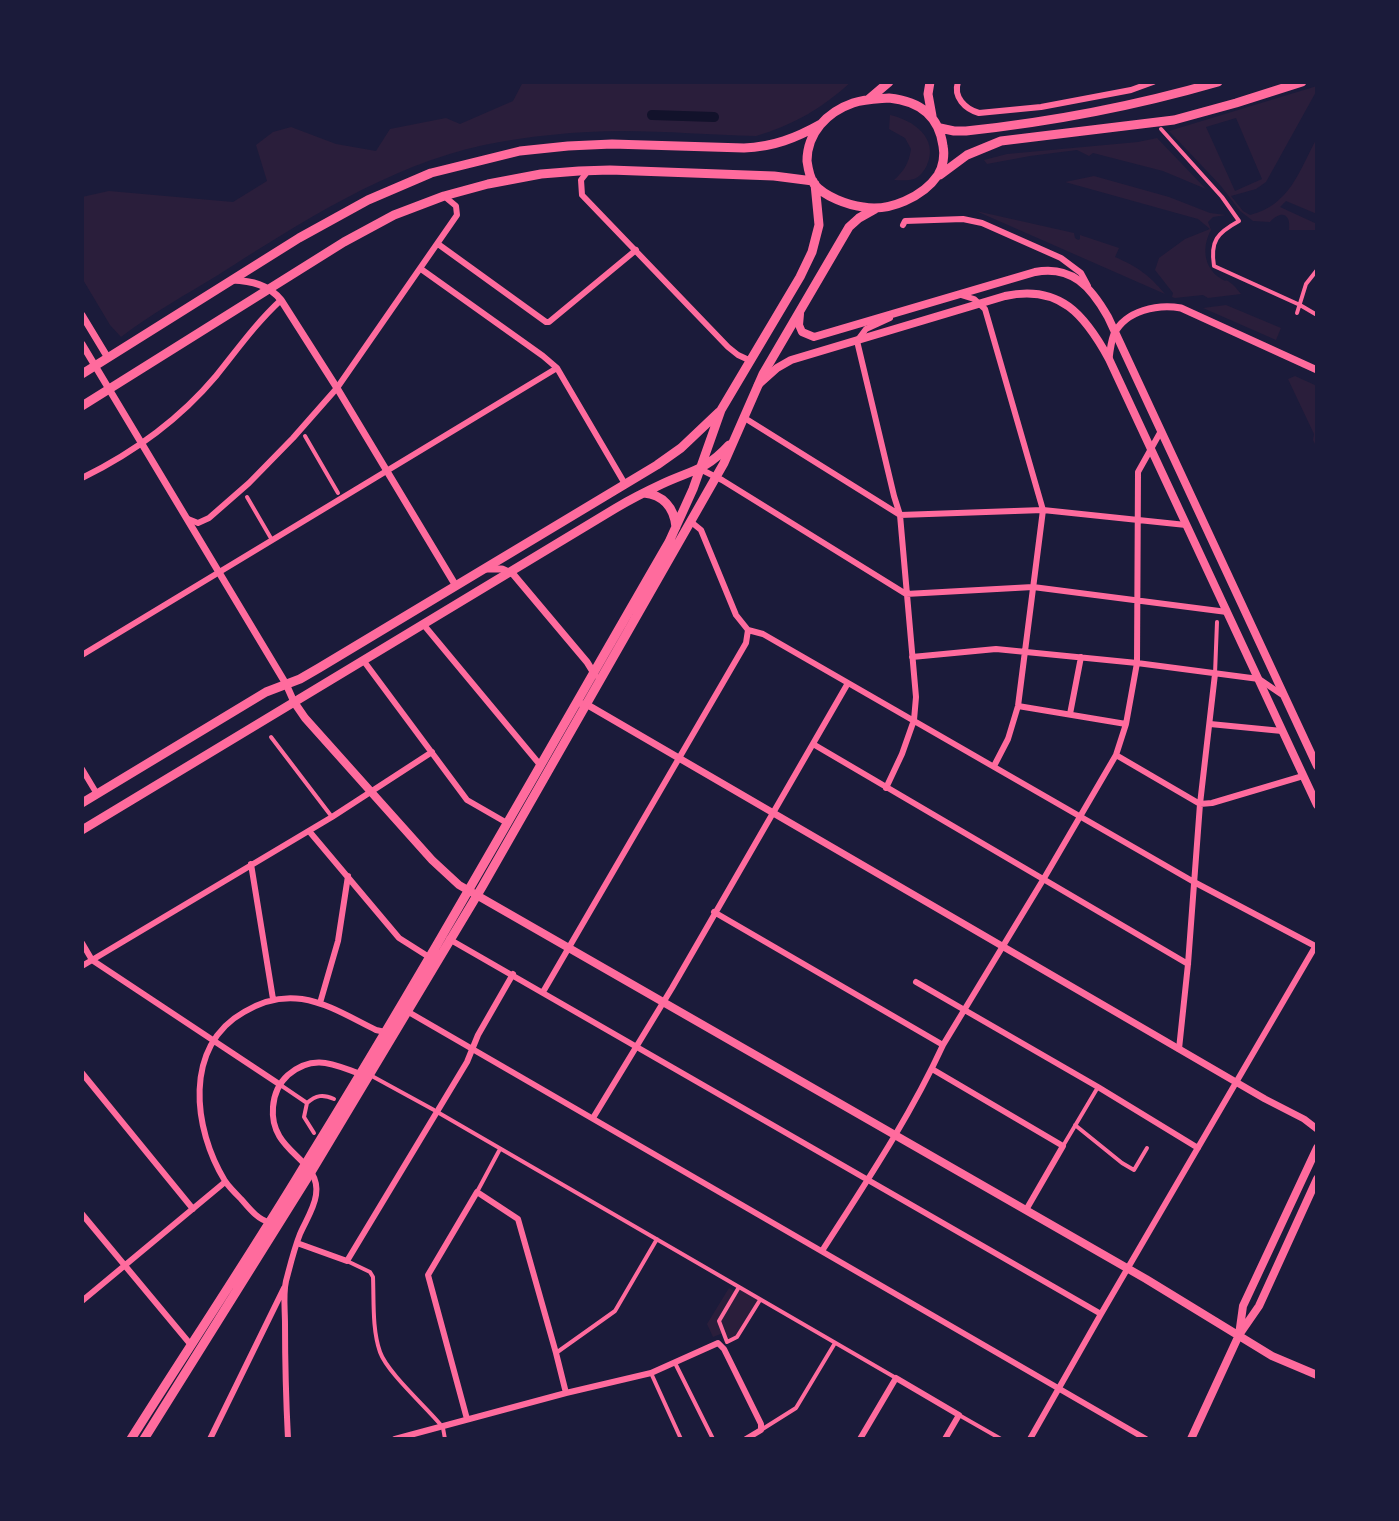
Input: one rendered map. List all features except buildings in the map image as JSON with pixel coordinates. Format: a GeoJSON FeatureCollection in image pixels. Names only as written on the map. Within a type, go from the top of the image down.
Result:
{"type":"FeatureCollection","features":[{"type":"Feature","properties":{"kind":"main road"},"geometry":{"type":"LineString","coordinates":[[869,99],[889,82]]}},
{"type":"Feature","properties":{"kind":"main road"},"geometry":{"type":"LineString","coordinates":[[930,82],[928,94],[932,116],[940,128],[944,159],[937,177]]}},
{"type":"Feature","properties":{"kind":"main road"},"geometry":{"type":"LineString","coordinates":[[940,128],[969,131],[1067,117],[1218,82]]}},
{"type":"Feature","properties":{"kind":"main road"},"geometry":{"type":"LineString","coordinates":[[144,1439],[586,704],[728,455],[757,386],[778,346],[849,227],[875,209],[913,197],[967,155],[1001,141],[1174,120],[1302,82]]}},
{"type":"Feature","properties":{"kind":"main road"},"geometry":{"type":"LineString","coordinates":[[82,374],[299,238],[368,200],[431,173],[520,151],[584,145],[755,147],[787,141],[821,124],[836,111],[869,99],[905,101],[932,116]]}},
{"type":"Feature","properties":{"kind":"main road"},"geometry":{"type":"LineString","coordinates":[[474,892],[507,823],[676,527],[721,410],[812,252],[819,225],[814,183],[808,168],[808,149],[821,124]]}},
{"type":"Feature","properties":{"kind":"main road"},"geometry":{"type":"LineString","coordinates":[[82,406],[371,227],[405,210],[488,184],[541,174],[610,170],[774,176],[814,183],[842,201],[875,209]]}},
{"type":"Feature","properties":{"kind":"main road"},"geometry":{"type":"LineString","coordinates":[[802,306],[800,329],[807,336],[814,337],[1045,270],[1075,277],[1089,289],[1115,332],[1317,766]]}},
{"type":"Feature","properties":{"kind":"main road"},"geometry":{"type":"LineString","coordinates":[[757,386],[784,364],[1005,296],[1026,292],[1060,300],[1082,317],[1109,359],[1317,805]]}},
{"type":"Feature","properties":{"kind":"main road"},"geometry":{"type":"LineString","coordinates":[[82,803],[266,692],[319,668],[625,484],[673,454],[721,410]]}},
{"type":"Feature","properties":{"kind":"main road"},"geometry":{"type":"LineString","coordinates":[[82,830],[644,493],[700,469],[715,459],[734,439]]}},
{"type":"Feature","properties":{"kind":"main road"},"geometry":{"type":"LineString","coordinates":[[644,493],[656,495],[667,503],[673,512],[676,527]]}},
{"type":"Feature","properties":{"kind":"main road"},"geometry":{"type":"LineString","coordinates":[[676,527],[690,521]]}},
{"type":"Feature","properties":{"kind":"main road"},"geometry":{"type":"LineString","coordinates":[[294,702],[302,715],[454,882],[1127,1268],[1272,1356],[1317,1375]]}},
{"type":"Feature","properties":{"kind":"main road"},"geometry":{"type":"LineString","coordinates":[[365,1075],[385,1032],[404,1009],[429,957],[446,938]]}},
{"type":"Feature","properties":{"kind":"main road"},"geometry":{"type":"LineString","coordinates":[[1239,1335],[1243,1306],[1317,1148]]}},
{"type":"Feature","properties":{"kind":"main road"},"geometry":{"type":"LineString","coordinates":[[131,1439],[269,1222],[309,1168]]}},
{"type":"Feature","properties":{"kind":"main road"},"geometry":{"type":"LineString","coordinates":[[1191,1439],[1239,1335],[1259,1306],[1317,1179]]}},
{"type":"Feature","properties":{"kind":"street"},"geometry":{"type":"LineString","coordinates":[[958,82],[956,91],[961,102],[979,113],[1083,100],[1153,82]]}},
{"type":"Feature","properties":{"kind":"street"},"geometry":{"type":"LineString","coordinates":[[1161,129],[1222,197],[1239,221],[1218,235],[1212,252],[1214,266],[1317,315]]}},
{"type":"Feature","properties":{"kind":"street"},"geometry":{"type":"LineString","coordinates":[[588,171],[581,180],[582,195],[728,347],[751,361]]}},
{"type":"Feature","properties":{"kind":"street"},"geometry":{"type":"LineString","coordinates":[[188,519],[201,523],[238,493],[269,464],[337,388],[458,212],[456,206],[444,196]]}},
{"type":"Feature","properties":{"kind":"street"},"geometry":{"type":"LineString","coordinates":[[903,225],[905,221],[971,220],[1063,259],[1081,273],[1089,289]]}},
{"type":"Feature","properties":{"kind":"street"},"geometry":{"type":"LineString","coordinates":[[438,244],[546,322],[636,250]]}},
{"type":"Feature","properties":{"kind":"street"},"geometry":{"type":"LineString","coordinates":[[1060,272],[1063,259]]}},
{"type":"Feature","properties":{"kind":"street"},"geometry":{"type":"LineString","coordinates":[[421,269],[557,368],[625,484]]}},
{"type":"Feature","properties":{"kind":"street"},"geometry":{"type":"LineString","coordinates":[[1297,313],[1306,284],[1317,270]]}},
{"type":"Feature","properties":{"kind":"street"},"geometry":{"type":"LineString","coordinates":[[232,280],[270,289],[281,300],[456,586]]}},
{"type":"Feature","properties":{"kind":"street"},"geometry":{"type":"LineString","coordinates":[[961,295],[969,296],[985,309],[1043,510],[1018,706],[1008,739],[994,766]]}},
{"type":"Feature","properties":{"kind":"street"},"geometry":{"type":"LineString","coordinates":[[82,478],[142,443],[193,401],[249,333],[281,300]]}},
{"type":"Feature","properties":{"kind":"street"},"geometry":{"type":"LineString","coordinates":[[1109,359],[1111,341],[1123,323],[1145,310],[1169,306],[1181,308],[1317,370]]}},
{"type":"Feature","properties":{"kind":"street"},"geometry":{"type":"LineString","coordinates":[[886,788],[914,720],[916,697],[900,515],[857,341],[866,329],[897,314]]}},
{"type":"Feature","properties":{"kind":"street"},"geometry":{"type":"LineString","coordinates":[[82,315],[108,358]]}},
{"type":"Feature","properties":{"kind":"street"},"geometry":{"type":"LineString","coordinates":[[82,344],[294,702]]}},
{"type":"Feature","properties":{"kind":"street"},"geometry":{"type":"LineString","coordinates":[[82,655],[557,368]]}},
{"type":"Feature","properties":{"kind":"street"},"geometry":{"type":"LineString","coordinates":[[743,417],[900,515],[1043,510],[1186,525]]}},
{"type":"Feature","properties":{"kind":"street"},"geometry":{"type":"LineString","coordinates":[[822,1251],[895,1135],[943,1045],[1116,755],[1126,724],[1137,663],[1138,472],[1161,431]]}},
{"type":"Feature","properties":{"kind":"street"},"geometry":{"type":"LineString","coordinates":[[305,436],[338,493]]}},
{"type":"Feature","properties":{"kind":"street"},"geometry":{"type":"LineString","coordinates":[[700,469],[906,594],[1033,587],[1227,612]]}},
{"type":"Feature","properties":{"kind":"street"},"geometry":{"type":"LineString","coordinates":[[247,497],[272,540]]}},
{"type":"Feature","properties":{"kind":"street"},"geometry":{"type":"LineString","coordinates":[[690,521],[702,532],[736,615],[748,630],[763,634],[1194,882],[1316,947],[1030,1439]]}},
{"type":"Feature","properties":{"kind":"street"},"geometry":{"type":"LineString","coordinates":[[483,569],[510,572],[594,671],[598,682]]}},
{"type":"Feature","properties":{"kind":"street"},"geometry":{"type":"LineString","coordinates":[[1179,1049],[1200,804],[1215,674],[1217,622]]}},
{"type":"Feature","properties":{"kind":"street"},"geometry":{"type":"LineString","coordinates":[[423,624],[541,766]]}},
{"type":"Feature","properties":{"kind":"street"},"geometry":{"type":"LineString","coordinates":[[543,992],[746,643],[748,630]]}},
{"type":"Feature","properties":{"kind":"street"},"geometry":{"type":"LineString","coordinates":[[912,657],[996,649],[1137,663],[1259,679],[1284,697]]}},
{"type":"Feature","properties":{"kind":"street"},"geometry":{"type":"LineString","coordinates":[[1070,714],[1081,657]]}},
{"type":"Feature","properties":{"kind":"street"},"geometry":{"type":"LineString","coordinates":[[363,660],[467,800],[507,823]]}},
{"type":"Feature","properties":{"kind":"street"},"geometry":{"type":"LineString","coordinates":[[593,1118],[664,1002],[848,683]]}},
{"type":"Feature","properties":{"kind":"street"},"geometry":{"type":"LineString","coordinates":[[575,706],[586,704],[1317,1129]]}},
{"type":"Feature","properties":{"kind":"street"},"geometry":{"type":"LineString","coordinates":[[1018,706],[1126,724]]}},
{"type":"Feature","properties":{"kind":"street"},"geometry":{"type":"LineString","coordinates":[[1210,724],[1283,731]]}},
{"type":"Feature","properties":{"kind":"street"},"geometry":{"type":"LineString","coordinates":[[271,737],[332,817]]}},
{"type":"Feature","properties":{"kind":"street"},"geometry":{"type":"LineString","coordinates":[[813,744],[1188,964]]}},
{"type":"Feature","properties":{"kind":"street"},"geometry":{"type":"LineString","coordinates":[[82,966],[332,817],[432,752]]}},
{"type":"Feature","properties":{"kind":"street"},"geometry":{"type":"LineString","coordinates":[[1116,755],[1200,804],[1303,776]]}},
{"type":"Feature","properties":{"kind":"street"},"geometry":{"type":"LineString","coordinates":[[82,769],[97,794]]}},
{"type":"Feature","properties":{"kind":"street"},"geometry":{"type":"LineString","coordinates":[[309,831],[399,938],[429,957]]}},
{"type":"Feature","properties":{"kind":"street"},"geometry":{"type":"LineString","coordinates":[[251,864],[273,999]]}},
{"type":"Feature","properties":{"kind":"street"},"geometry":{"type":"LineString","coordinates":[[320,1003],[338,941],[348,876]]}},
{"type":"Feature","properties":{"kind":"street"},"geometry":{"type":"LineString","coordinates":[[714,912],[943,1045]]}},
{"type":"Feature","properties":{"kind":"street"},"geometry":{"type":"LineString","coordinates":[[446,938],[1101,1314]]}},
{"type":"Feature","properties":{"kind":"street"},"geometry":{"type":"LineString","coordinates":[[82,943],[92,960],[307,1103]]}},
{"type":"Feature","properties":{"kind":"street"},"geometry":{"type":"LineString","coordinates":[[347,1261],[467,1062],[513,974]]}},
{"type":"Feature","properties":{"kind":"street"},"geometry":{"type":"LineString","coordinates":[[916,982],[1198,1148]]}},
{"type":"Feature","properties":{"kind":"street"},"geometry":{"type":"LineString","coordinates":[[269,1222],[258,1217],[225,1182],[203,1127],[200,1081],[212,1040],[235,1017],[259,1004],[288,998],[320,1003],[385,1032]]}},
{"type":"Feature","properties":{"kind":"street"},"geometry":{"type":"LineString","coordinates":[[404,1009],[1146,1439]]}},
{"type":"Feature","properties":{"kind":"street"},"geometry":{"type":"LineString","coordinates":[[210,1439],[285,1285],[316,1192],[309,1168],[286,1147],[275,1130],[273,1104],[279,1084],[294,1071],[320,1062],[365,1075],[436,1112],[1001,1439]]}},
{"type":"Feature","properties":{"kind":"street"},"geometry":{"type":"LineString","coordinates":[[932,1069],[1063,1146]]}},
{"type":"Feature","properties":{"kind":"street"},"geometry":{"type":"LineString","coordinates":[[82,1073],[193,1209]]}},
{"type":"Feature","properties":{"kind":"street"},"geometry":{"type":"LineString","coordinates":[[1026,1210],[1098,1087]]}},
{"type":"Feature","properties":{"kind":"street"},"geometry":{"type":"LineString","coordinates":[[314,1133],[304,1117],[307,1103],[318,1096],[334,1099]]}},
{"type":"Feature","properties":{"kind":"street"},"geometry":{"type":"LineString","coordinates":[[1075,1125],[1134,1170],[1147,1148]]}},
{"type":"Feature","properties":{"kind":"street"},"geometry":{"type":"LineString","coordinates":[[467,1419],[428,1274],[501,1148]]}},
{"type":"Feature","properties":{"kind":"street"},"geometry":{"type":"LineString","coordinates":[[82,1301],[225,1182]]}},
{"type":"Feature","properties":{"kind":"street"},"geometry":{"type":"LineString","coordinates":[[477,1192],[518,1219],[566,1393]]}},
{"type":"Feature","properties":{"kind":"street"},"geometry":{"type":"LineString","coordinates":[[82,1214],[191,1345]]}},
{"type":"Feature","properties":{"kind":"street"},"geometry":{"type":"LineString","coordinates":[[556,1353],[615,1311],[657,1239]]}},
{"type":"Feature","properties":{"kind":"street"},"geometry":{"type":"LineString","coordinates":[[297,1243],[370,1272],[373,1277],[376,1336],[381,1355],[442,1426],[445,1439]]}},
{"type":"Feature","properties":{"kind":"street"},"geometry":{"type":"LineString","coordinates":[[285,1285],[288,1439]]}},
{"type":"Feature","properties":{"kind":"street"},"geometry":{"type":"LineString","coordinates":[[739,1287],[719,1321],[724,1344],[761,1427]]}},
{"type":"Feature","properties":{"kind":"street"},"geometry":{"type":"LineString","coordinates":[[395,1439],[651,1373],[714,1343],[724,1344],[737,1337],[761,1299]]}},
{"type":"Feature","properties":{"kind":"street"},"geometry":{"type":"LineString","coordinates":[[746,1439],[796,1408],[835,1342]]}},
{"type":"Feature","properties":{"kind":"street"},"geometry":{"type":"LineString","coordinates":[[675,1363],[713,1439]]}},
{"type":"Feature","properties":{"kind":"street"},"geometry":{"type":"LineString","coordinates":[[651,1373],[681,1439]]}},
{"type":"Feature","properties":{"kind":"street"},"geometry":{"type":"LineString","coordinates":[[860,1439],[896,1378]]}},
{"type":"Feature","properties":{"kind":"street"},"geometry":{"type":"LineString","coordinates":[[945,1439],[959,1415]]}},
{"type":"Feature","properties":{"kind":"shaded area"},"geometry":{"type":"Polygon","coordinates":[[[523,82],[851,82],[807,115],[756,136],[588,132],[518,139],[448,154],[345,198],[168,305],[121,337],[110,325],[82,278],[82,197],[109,191],[233,202],[267,181],[256,145],[273,132],[291,127],[336,144],[376,151],[390,129],[446,118],[460,124],[513,101],[523,82]]]}},
{"type":"Feature","properties":{"kind":"shaded area"},"geometry":{"type":"Polygon","coordinates":[[[1317,86],[1266,182],[1256,189],[1231,196],[1250,215],[1275,203],[1292,185],[1317,138],[1317,214],[1286,201],[1280,207],[1317,224],[1317,230],[1289,230],[1284,215],[1270,222],[1253,221],[1240,211],[1169,131],[1317,86]],[[1236,118],[1206,127],[1235,191],[1262,179],[1236,118]]]}},
{"type":"Feature","properties":{"kind":"shaded area"},"geometry":{"type":"Polygon","coordinates":[[[890,115],[915,126],[930,146],[927,165],[922,174],[914,179],[894,180],[906,166],[911,149],[905,138],[889,129],[890,115]]]}},
{"type":"Feature","properties":{"kind":"shaded area"},"geometry":{"type":"Polygon","coordinates":[[[1157,138],[1206,189],[1163,171],[1093,153],[1089,156],[1077,150],[987,164],[984,160],[1007,154],[1157,138]]]}},
{"type":"Feature","properties":{"kind":"shaded area"},"geometry":{"type":"Polygon","coordinates":[[[1094,176],[1169,197],[1210,213],[1226,215],[1213,217],[1208,222],[1211,230],[1206,243],[1207,262],[1214,273],[1241,294],[1208,298],[1203,295],[1172,297],[1173,293],[1155,270],[1159,258],[1185,239],[1210,229],[1198,219],[1065,182],[1094,176]]]}},
{"type":"Feature","properties":{"kind":"shaded area"},"geometry":{"type":"Polygon","coordinates":[[[976,211],[1074,233],[1078,240],[1080,235],[1119,248],[1115,257],[1143,272],[1165,294],[976,211]]]}},
{"type":"Feature","properties":{"kind":"shaded area"},"geometry":{"type":"Polygon","coordinates":[[[1226,305],[1281,328],[1276,340],[1203,308],[1226,305]]]}},
{"type":"Feature","properties":{"kind":"shaded area"},"geometry":{"type":"Polygon","coordinates":[[[1295,376],[1317,386],[1317,448],[1314,434],[1288,379],[1295,376]]]}},
{"type":"Feature","properties":{"kind":"shaded area"},"geometry":{"type":"Polygon","coordinates":[[[739,1287],[761,1299],[737,1337],[727,1342],[723,1333],[713,1337],[707,1324],[729,1288],[736,1292],[739,1287]]]}},
{"type":"Feature","properties":{"kind":"waterway"},"geometry":{"type":"LineString","coordinates":[[652,115],[714,117]]}}]}
